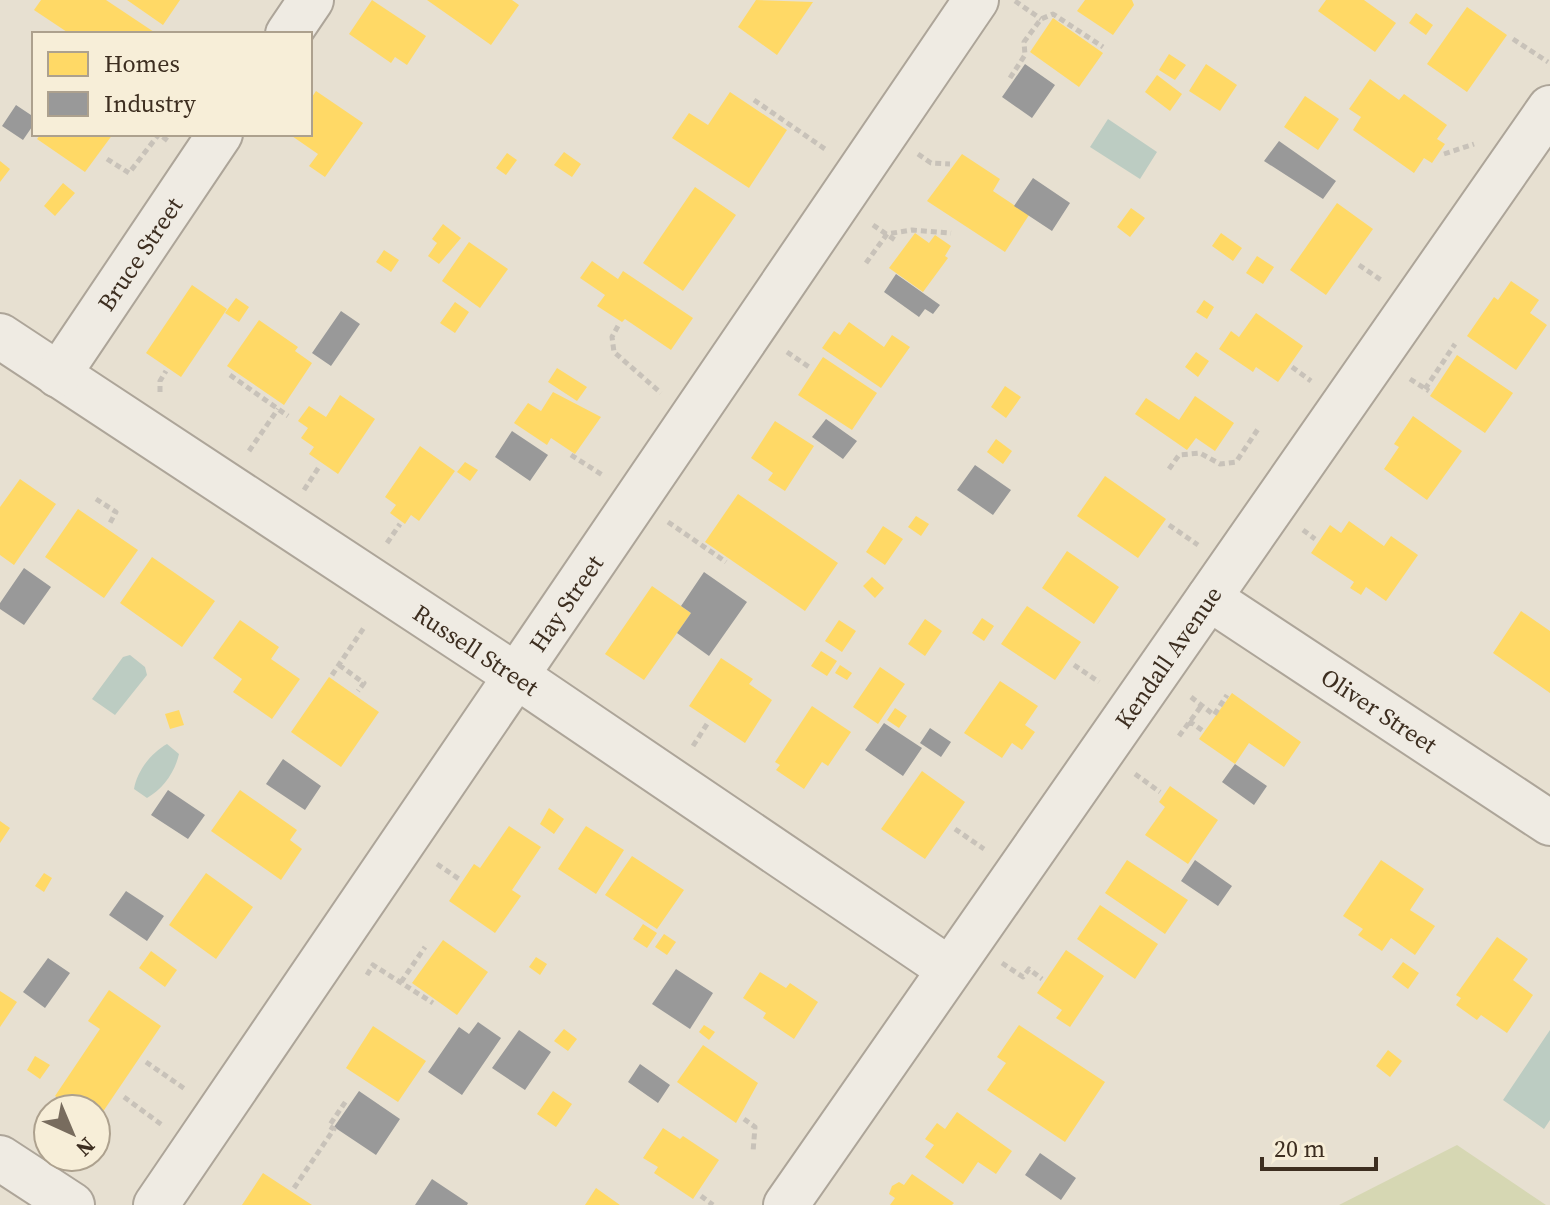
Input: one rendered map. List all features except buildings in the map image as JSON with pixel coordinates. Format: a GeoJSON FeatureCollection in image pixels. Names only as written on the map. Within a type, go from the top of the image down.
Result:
{"type":"FeatureCollection","features":[{"type":"Feature","properties":{"kind":"street"},"geometry":{"type":"LineString","coordinates":[[289,32],[311,0]]}},
{"type":"Feature","properties":{"kind":"street","name":"Hay Street"},"geometry":{"type":"LineString","coordinates":[[156,1205],[976,0]]}},
{"type":"Feature","properties":{"kind":"street","name":"Kendall Avenue"},"geometry":{"type":"LineString","coordinates":[[786,1205],[1550,108]]}},
{"type":"Feature","properties":{"kind":"street","name":"Bruce Street"},"geometry":{"type":"LineString","coordinates":[[58,375],[219,136]]}},
{"type":"Feature","properties":{"kind":"street","name":"Russell Street"},"geometry":{"type":"LineString","coordinates":[[0,336],[515,675],[949,969]]}},
{"type":"Feature","properties":{"kind":"street","name":"Oliver Street"},"geometry":{"type":"LineString","coordinates":[[1209,598],[1550,823]]}},
{"type":"Feature","properties":{"kind":"street"},"geometry":{"type":"LineString","coordinates":[[0,1158],[72,1205]]}},
{"type":"Feature","properties":{"kind":"path"},"geometry":{"type":"LineString","coordinates":[[1014,0],[1041,19]]}},
{"type":"Feature","properties":{"kind":"path"},"geometry":{"type":"LineString","coordinates":[[1010,78],[1025,55],[1024,42],[1041,19],[1053,14],[1103,47]]}},
{"type":"Feature","properties":{"kind":"path"},"geometry":{"type":"LineString","coordinates":[[1513,39],[1548,62]]}},
{"type":"Feature","properties":{"kind":"path"},"geometry":{"type":"LineString","coordinates":[[754,100],[859,172]]}},
{"type":"Feature","properties":{"kind":"path"},"geometry":{"type":"LineString","coordinates":[[107,159],[129,173],[157,136]]}},
{"type":"Feature","properties":{"kind":"path"},"geometry":{"type":"LineString","coordinates":[[1444,154],[1477,143],[1487,150]]}},
{"type":"Feature","properties":{"kind":"path"},"geometry":{"type":"LineString","coordinates":[[913,151],[931,163],[950,164]]}},
{"type":"Feature","properties":{"kind":"path"},"geometry":{"type":"LineString","coordinates":[[867,221],[895,240]]}},
{"type":"Feature","properties":{"kind":"path"},"geometry":{"type":"LineString","coordinates":[[866,263],[887,234],[925,230],[951,233]]}},
{"type":"Feature","properties":{"kind":"path"},"geometry":{"type":"LineString","coordinates":[[1359,265],[1392,288]]}},
{"type":"Feature","properties":{"kind":"path"},"geometry":{"type":"LineString","coordinates":[[618,326],[612,337],[614,352],[654,388],[693,415]]}},
{"type":"Feature","properties":{"kind":"path"},"geometry":{"type":"LineString","coordinates":[[1425,389],[1455,344]]}},
{"type":"Feature","properties":{"kind":"path"},"geometry":{"type":"LineString","coordinates":[[783,349],[809,367]]}},
{"type":"Feature","properties":{"kind":"path"},"geometry":{"type":"LineString","coordinates":[[1292,367],[1322,388]]}},
{"type":"Feature","properties":{"kind":"path"},"geometry":{"type":"LineString","coordinates":[[230,375],[288,416]]}},
{"type":"Feature","properties":{"kind":"path"},"geometry":{"type":"LineString","coordinates":[[241,463],[278,409]]}},
{"type":"Feature","properties":{"kind":"path"},"geometry":{"type":"LineString","coordinates":[[1169,469],[1179,455],[1200,453],[1220,464],[1236,462],[1258,429]]}},
{"type":"Feature","properties":{"kind":"path"},"geometry":{"type":"LineString","coordinates":[[297,500],[319,467]]}},
{"type":"Feature","properties":{"kind":"path"},"geometry":{"type":"LineString","coordinates":[[96,499],[116,512],[110,523]]}},
{"type":"Feature","properties":{"kind":"path"},"geometry":{"type":"LineString","coordinates":[[666,520],[726,562]]}},
{"type":"Feature","properties":{"kind":"path"},"geometry":{"type":"LineString","coordinates":[[1169,525],[1208,551]]}},
{"type":"Feature","properties":{"kind":"path"},"geometry":{"type":"LineString","coordinates":[[332,675],[367,622]]}},
{"type":"Feature","properties":{"kind":"path"},"geometry":{"type":"LineString","coordinates":[[339,665],[364,683],[358,691]]}},
{"type":"Feature","properties":{"kind":"path"},"geometry":{"type":"LineString","coordinates":[[1074,665],[1112,690]]}},
{"type":"Feature","properties":{"kind":"path"},"geometry":{"type":"LineString","coordinates":[[1191,697],[1214,715],[1227,695]]}},
{"type":"Feature","properties":{"kind":"path"},"geometry":{"type":"LineString","coordinates":[[1179,736],[1202,705]]}},
{"type":"Feature","properties":{"kind":"path"},"geometry":{"type":"LineString","coordinates":[[1189,721],[1203,731]]}},
{"type":"Feature","properties":{"kind":"path"},"geometry":{"type":"LineString","coordinates":[[692,748],[707,724]]}},
{"type":"Feature","properties":{"kind":"path"},"geometry":{"type":"LineString","coordinates":[[955,829],[995,857]]}},
{"type":"Feature","properties":{"kind":"path"},"geometry":{"type":"LineString","coordinates":[[400,982],[425,947]]}},
{"type":"Feature","properties":{"kind":"path"},"geometry":{"type":"LineString","coordinates":[[367,975],[373,965],[433,1003]]}},
{"type":"Feature","properties":{"kind":"path"},"geometry":{"type":"LineString","coordinates":[[146,1062],[195,1096]]}},
{"type":"Feature","properties":{"kind":"path"},"geometry":{"type":"LineString","coordinates":[[124,1097],[171,1131]]}},
{"type":"Feature","properties":{"kind":"path"},"geometry":{"type":"LineString","coordinates":[[294,1188],[334,1129],[329,1126],[346,1101]]}},
{"type":"Feature","properties":{"kind":"path"},"geometry":{"type":"LineString","coordinates":[[744,1119],[755,1127],[753,1152]]}},
{"type":"Feature","properties":{"kind":"path"},"geometry":{"type":"LineString","coordinates":[[701,1196],[713,1205]]}},
{"type":"Feature","properties":{"kind":"green space"},"geometry":{"type":"Polygon","coordinates":[[[1457,1145],[1546,1205],[1339,1205],[1457,1145]]]}},
{"type":"Feature","properties":{"kind":"shaded area"},"geometry":{"type":"Polygon","coordinates":[[[1108,119],[1157,152],[1140,179],[1090,147],[1108,119]]]}},
{"type":"Feature","properties":{"kind":"shaded area"},"geometry":{"type":"Polygon","coordinates":[[[130,655],[145,667],[147,675],[115,715],[92,699],[123,657],[130,655]]]}},
{"type":"Feature","properties":{"kind":"shaded area"},"geometry":{"type":"Polygon","coordinates":[[[167,744],[179,754],[177,761],[163,785],[147,798],[134,789],[138,776],[146,763],[167,744]]]}},
{"type":"Feature","properties":{"kind":"shaded area"},"geometry":{"type":"Polygon","coordinates":[[[1550,1030],[1550,1120],[1544,1129],[1503,1100],[1550,1030]]]}}]}
